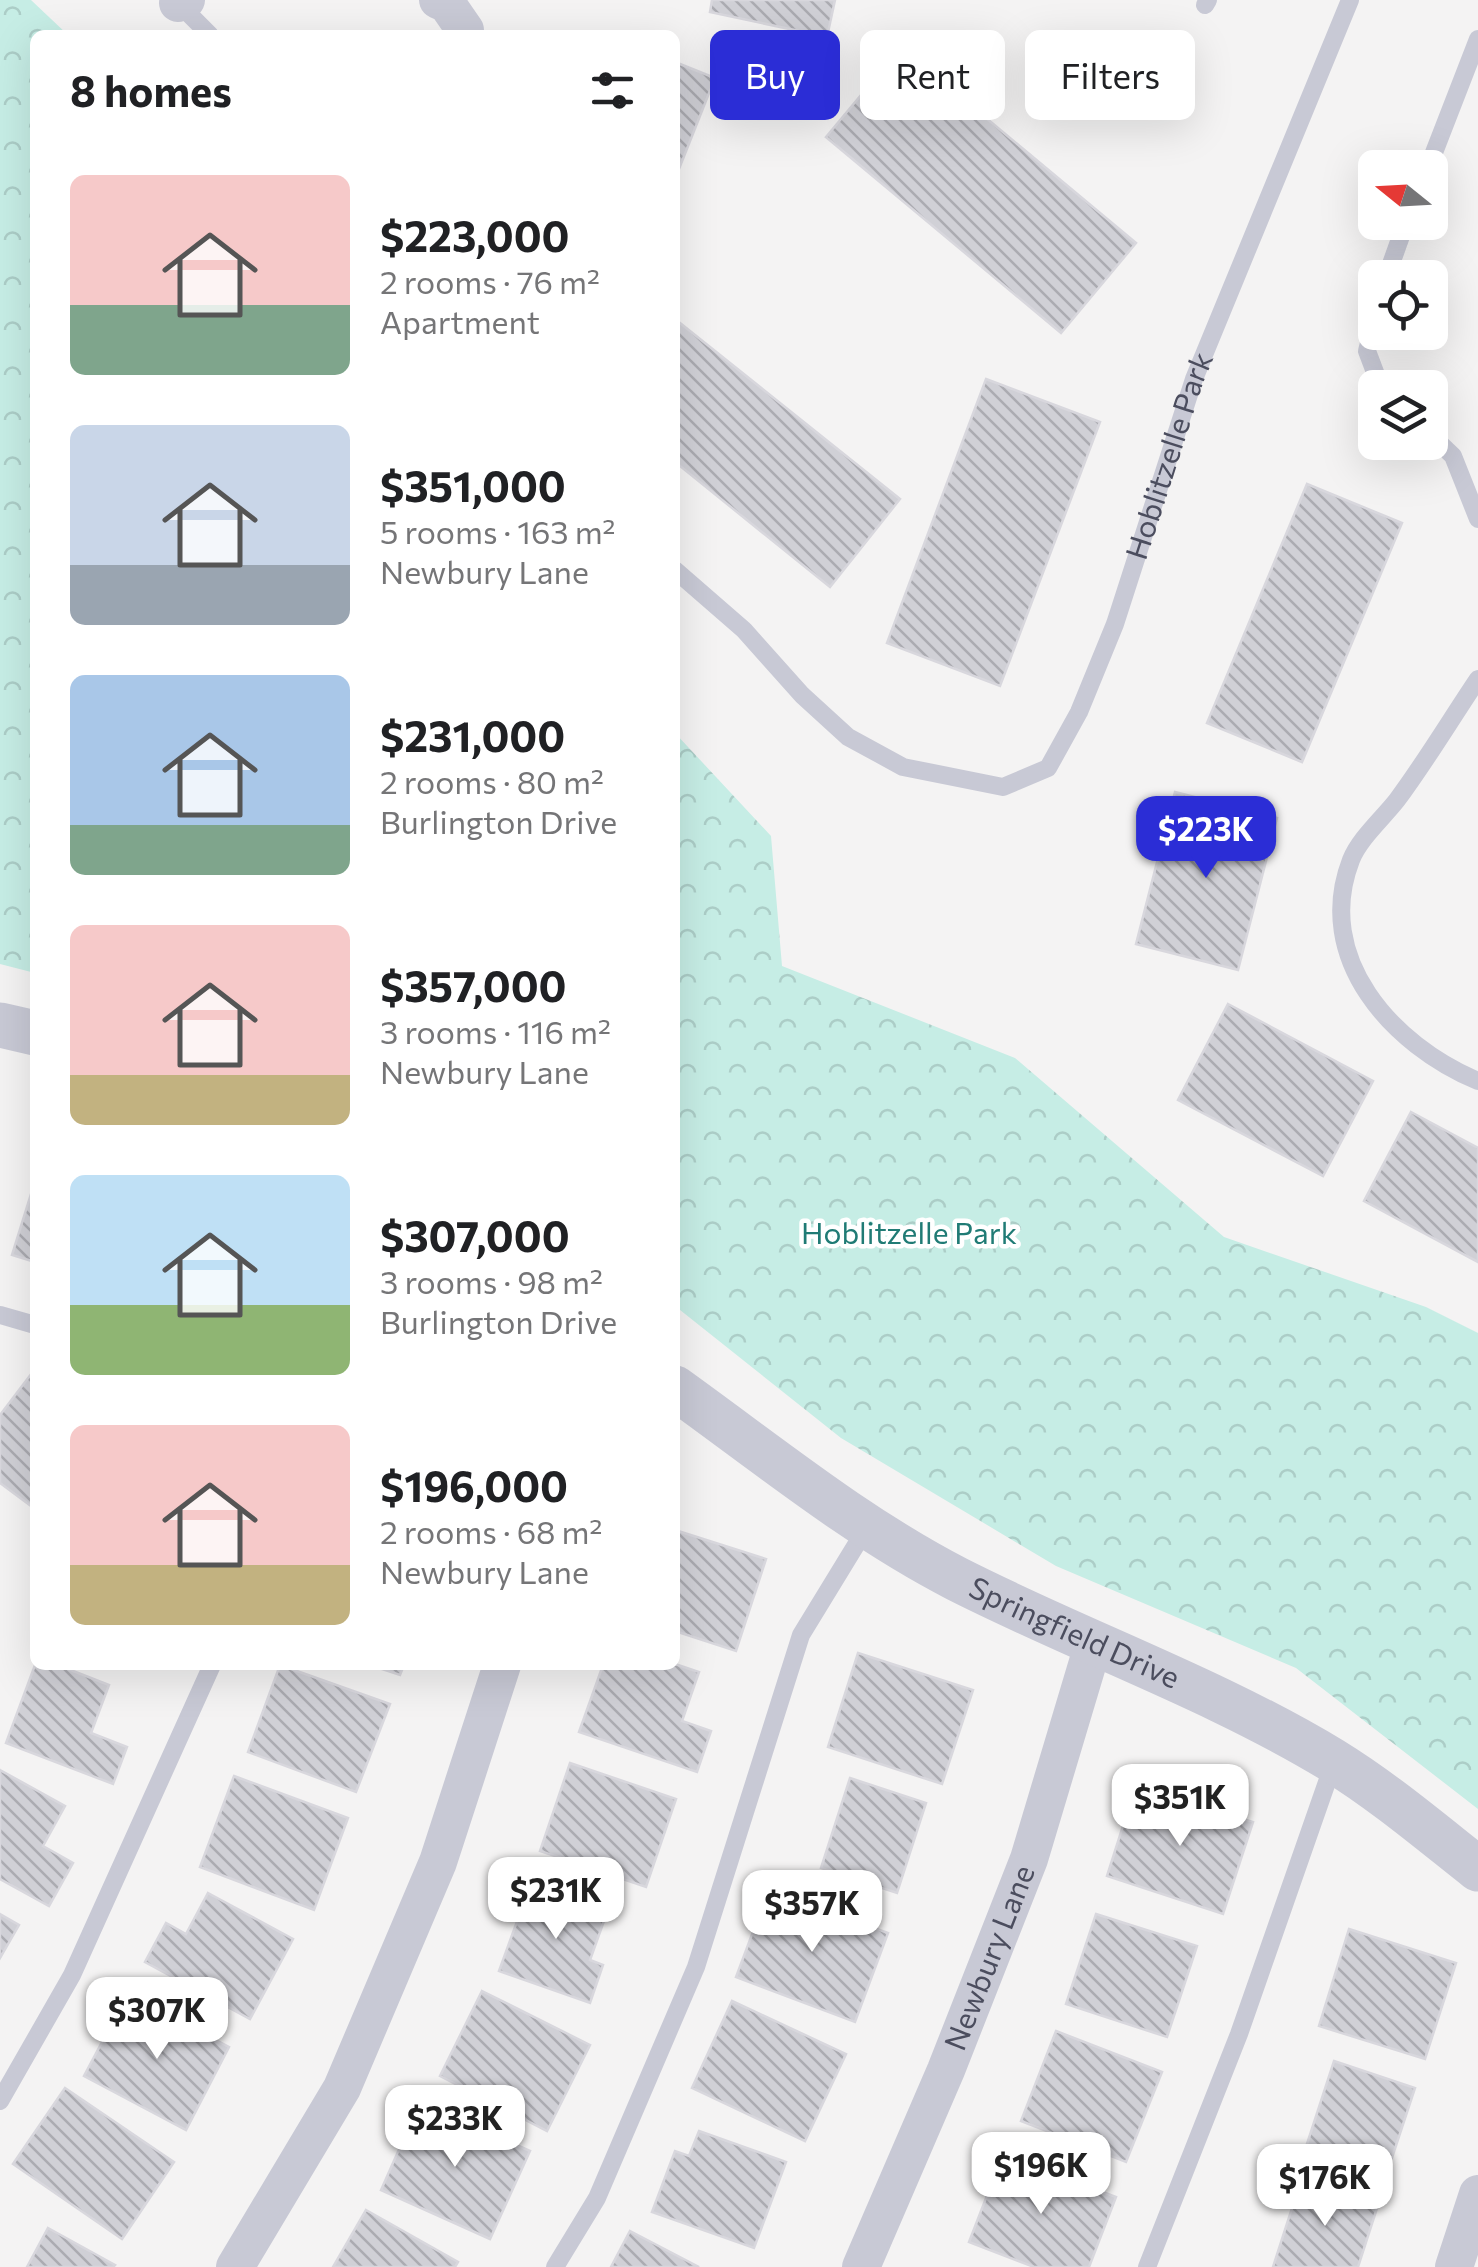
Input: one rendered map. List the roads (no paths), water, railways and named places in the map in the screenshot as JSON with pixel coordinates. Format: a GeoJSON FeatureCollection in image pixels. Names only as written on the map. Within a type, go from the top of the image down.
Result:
{"type":"FeatureCollection","features":[{"type":"Feature","properties":{"kind":"street"},"geometry":{"type":"LineString","coordinates":[[438,0],[447,4],[465,30]]}},
{"type":"Feature","properties":{"kind":"street"},"geometry":{"type":"LineString","coordinates":[[0,1025],[30,1032]]}},
{"type":"Feature","properties":{"kind":"street","name":"Springfield Drive"},"geometry":{"type":"LineString","coordinates":[[680,1392],[867,1527],[956,1578],[1242,1710],[1334,1762],[1478,1869]]}},
{"type":"Feature","properties":{"kind":"street","name":"Newbury Lane"},"geometry":{"type":"LineString","coordinates":[[861,2267],[946,2070],[1029,1859],[1094,1642]]}},
{"type":"Feature","properties":{"kind":"street"},"geometry":{"type":"LineString","coordinates":[[235,2267],[342,2088],[438,1862],[500,1670]]}},
{"type":"Feature","properties":{"kind":"street"},"geometry":{"type":"LineString","coordinates":[[1454,2267],[1478,2194]]}},
{"type":"Feature","properties":{"kind":"lane","name":"Hoblitzelle Park"},"geometry":{"type":"LineString","coordinates":[[680,574],[744,630],[802,695],[848,737],[904,768],[1003,787],[1048,768],[1079,712],[1115,624],[1194,379],[1350,0]]}},
{"type":"Feature","properties":{"kind":"lane"},"geometry":{"type":"LineString","coordinates":[[180,1],[206,30]]}},
{"type":"Feature","properties":{"kind":"lane"},"geometry":{"type":"LineString","coordinates":[[1435,150],[1478,39]]}},
{"type":"Feature","properties":{"kind":"lane"},"geometry":{"type":"LineString","coordinates":[[1448,451],[1478,520]]}},
{"type":"Feature","properties":{"kind":"lane"},"geometry":{"type":"LineString","coordinates":[[1478,678],[1399,797],[1352,857],[1339,905],[1347,958],[1378,1008],[1416,1047],[1478,1081]]}},
{"type":"Feature","properties":{"kind":"lane"},"geometry":{"type":"LineString","coordinates":[[0,1315],[30,1324]]}},
{"type":"Feature","properties":{"kind":"lane"},"geometry":{"type":"LineString","coordinates":[[555,2267],[598,2198],[696,1967],[800,1635],[867,1527]]}},
{"type":"Feature","properties":{"kind":"lane"},"geometry":{"type":"LineString","coordinates":[[0,2101],[72,1975],[210,1670]]}},
{"type":"Feature","properties":{"kind":"lane"},"geometry":{"type":"LineString","coordinates":[[1147,2267],[1238,2034],[1334,1762]]}}]}
